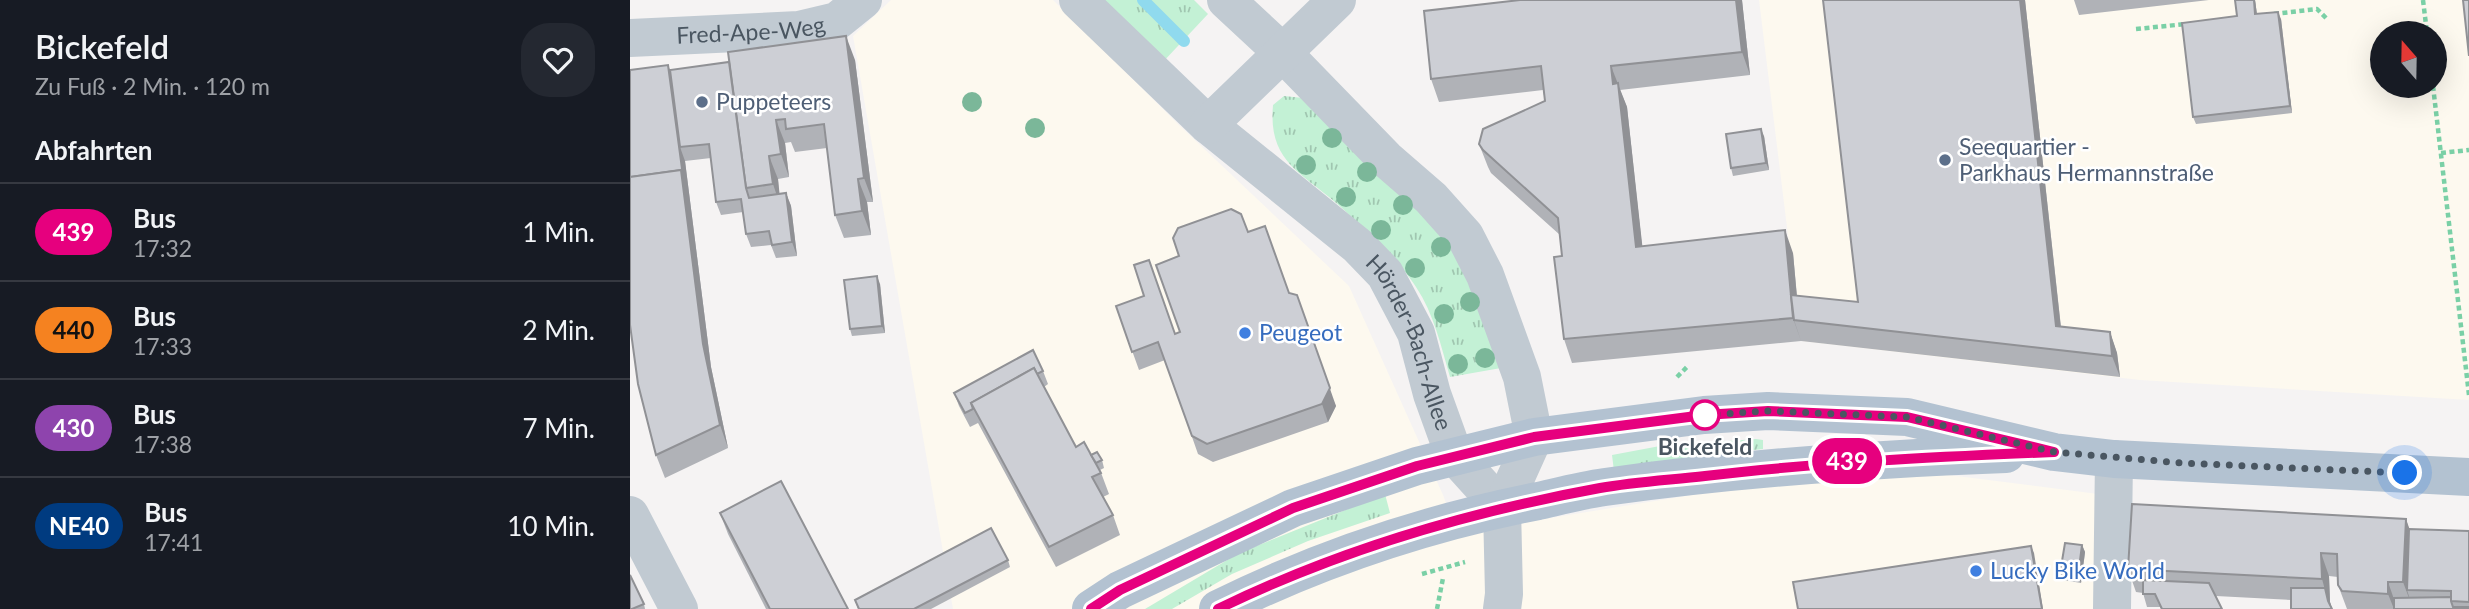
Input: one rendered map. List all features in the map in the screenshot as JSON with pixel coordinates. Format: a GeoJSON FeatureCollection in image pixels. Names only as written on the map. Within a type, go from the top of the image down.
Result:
{"type":"FeatureCollection","features":[{"type":"Feature","properties":{"kind":"main road"},"geometry":{"type":"LineString","coordinates":[[1091,609],[1120,590],[1293,508],[1454,456],[1534,437],[1704,415],[1768,411],[1907,417],[2054,452],[2115,459],[2469,477]]}},
{"type":"Feature","properties":{"kind":"main road"},"geometry":{"type":"LineString","coordinates":[[1218,609],[1285,578],[1410,531],[1603,487],[1813,464],[2054,452]]}},
{"type":"Feature","properties":{"kind":"street","name":"Fred-Ape-Weg"},"geometry":{"type":"LineString","coordinates":[[630,38],[799,30],[837,21],[863,0]]}},
{"type":"Feature","properties":{"kind":"street","name":"Hörder-Bach-Allee"},"geometry":{"type":"LineString","coordinates":[[1078,0],[1208,125],[1358,246],[1385,274],[1416,332],[1432,394],[1454,456],[1502,508]]}},
{"type":"Feature","properties":{"kind":"street"},"geometry":{"type":"LineString","coordinates":[[1227,0],[1282,52],[1386,159],[1431,198],[1465,236],[1485,275],[1522,377],[1534,437],[1502,508],[1502,609]]}},
{"type":"Feature","properties":{"kind":"street"},"geometry":{"type":"LineString","coordinates":[[1208,125],[1337,0]]}},
{"type":"Feature","properties":{"kind":"street"},"geometry":{"type":"LineString","coordinates":[[2112,609],[2115,459]]}},
{"type":"Feature","properties":{"kind":"street"},"geometry":{"type":"LineString","coordinates":[[630,515],[679,609]]}},
{"type":"Feature","properties":{"kind":"path"},"geometry":{"type":"LineString","coordinates":[[2423,0],[2426,21]]}},
{"type":"Feature","properties":{"kind":"path"},"geometry":{"type":"LineString","coordinates":[[2269,15],[2317,9],[2328,20]]}},
{"type":"Feature","properties":{"kind":"path"},"geometry":{"type":"LineString","coordinates":[[2136,29],[2188,24]]}},
{"type":"Feature","properties":{"kind":"path"},"geometry":{"type":"LineString","coordinates":[[2434,98],[2469,395]]}},
{"type":"Feature","properties":{"kind":"path"},"geometry":{"type":"LineString","coordinates":[[2441,153],[2469,150]]}},
{"type":"Feature","properties":{"kind":"path"},"geometry":{"type":"LineString","coordinates":[[1422,574],[1453,566]]}},
{"type":"Feature","properties":{"kind":"path"},"geometry":{"type":"LineString","coordinates":[[1437,609],[1443,578]]}},
{"type":"Feature","properties":{"kind":"shaded area"},"geometry":{"type":"Polygon","coordinates":[[[891,0],[1053,0],[1180,126],[1349,286],[1443,495],[1457,533],[1766,483],[1933,473],[2098,494],[2107,609],[953,609],[853,36],[891,0]]]}},
{"type":"Feature","properties":{"kind":"shaded area"},"geometry":{"type":"Polygon","coordinates":[[[1759,0],[2469,0],[2469,400],[2140,380],[1801,341],[1759,0]]]}},
{"type":"Feature","properties":{"kind":"green space"},"geometry":{"type":"Polygon","coordinates":[[[1097,0],[1194,0],[1208,14],[1162,63],[1097,0]]]}},
{"type":"Feature","properties":{"kind":"green space"},"geometry":{"type":"Polygon","coordinates":[[[1284,96],[1303,98],[1442,228],[1467,266],[1501,368],[1450,377],[1432,319],[1408,276],[1367,231],[1298,172],[1281,152],[1273,124],[1273,105],[1284,96]]]}},
{"type":"Feature","properties":{"kind":"green space"},"geometry":{"type":"Polygon","coordinates":[[[1763,440],[1763,449],[1684,458],[1614,471],[1612,455],[1660,446],[1763,440]]]}},
{"type":"Feature","properties":{"kind":"green space"},"geometry":{"type":"Polygon","coordinates":[[[1385,494],[1390,513],[1308,541],[1232,574],[1172,609],[1145,609],[1239,553],[1385,494]]]}},
{"type":"Feature","properties":{"kind":"building"},"geometry":{"type":"Polygon","coordinates":[[[1520,0],[1736,0],[1742,52],[1611,66],[1613,84],[1618,83],[1636,247],[1785,230],[1793,318],[1564,339],[1554,257],[1562,256],[1558,218],[1479,144],[1483,129],[1545,101],[1541,66],[1431,79],[1424,11],[1520,0]]]}},
{"type":"Feature","properties":{"kind":"building","name":"Seequartier - Parkhaus Hermannstraße"},"geometry":{"type":"Polygon","coordinates":[[[1823,0],[2020,0],[2056,326],[2110,332],[2112,356],[1794,320],[1791,295],[1858,302],[1823,0]]]}},
{"type":"Feature","properties":{"kind":"building"},"geometry":{"type":"Polygon","coordinates":[[[2235,0],[2254,0],[2255,14],[2278,12],[2290,106],[2193,117],[2182,23],[2237,16],[2235,0]]]}},
{"type":"Feature","properties":{"kind":"building"},"geometry":{"type":"Polygon","coordinates":[[[2463,0],[2469,0],[2469,56],[2463,0]]]}},
{"type":"Feature","properties":{"kind":"building"},"geometry":{"type":"Polygon","coordinates":[[[846,36],[864,178],[858,179],[862,211],[835,215],[824,124],[786,129],[785,119],[776,120],[781,154],[769,156],[773,184],[746,188],[728,52],[846,36]]]}},
{"type":"Feature","properties":{"kind":"building"},"geometry":{"type":"Polygon","coordinates":[[[729,62],[749,198],[786,193],[792,242],[772,245],[769,231],[746,234],[741,199],[716,202],[709,144],[680,147],[670,70],[729,62]]]}},
{"type":"Feature","properties":{"kind":"building"},"geometry":{"type":"Polygon","coordinates":[[[668,65],[683,176],[681,170],[630,177],[630,70],[668,65]]]}},
{"type":"Feature","properties":{"kind":"building"},"geometry":{"type":"Polygon","coordinates":[[[1761,129],[1766,163],[1731,168],[1726,134],[1761,129]]]}},
{"type":"Feature","properties":{"kind":"building"},"geometry":{"type":"Polygon","coordinates":[[[681,170],[703,344],[720,425],[656,455],[638,384],[630,325],[630,177],[681,170]]]}},
{"type":"Feature","properties":{"kind":"building","name":"Peugeot"},"geometry":{"type":"Polygon","coordinates":[[[1231,209],[1241,214],[1248,232],[1265,226],[1289,293],[1297,295],[1330,388],[1322,404],[1207,444],[1192,436],[1158,342],[1132,352],[1116,306],[1144,296],[1134,265],[1149,260],[1175,334],[1180,332],[1156,265],[1179,256],[1173,238],[1178,228],[1231,209]]]}},
{"type":"Feature","properties":{"kind":"building"},"geometry":{"type":"Polygon","coordinates":[[[877,276],[882,326],[850,329],[844,280],[877,276]]]}},
{"type":"Feature","properties":{"kind":"building"},"geometry":{"type":"Polygon","coordinates":[[[1033,350],[1043,371],[1037,374],[1034,368],[971,403],[973,409],[965,413],[954,393],[1033,350]]]}},
{"type":"Feature","properties":{"kind":"building"},"geometry":{"type":"Polygon","coordinates":[[[1034,368],[1076,447],[1084,442],[1101,473],[1092,477],[1113,515],[1049,547],[971,403],[1034,368]]]}},
{"type":"Feature","properties":{"kind":"building"},"geometry":{"type":"Polygon","coordinates":[[[1097,452],[1102,460],[1096,463],[1091,455],[1097,452]]]}},
{"type":"Feature","properties":{"kind":"building"},"geometry":{"type":"Polygon","coordinates":[[[781,481],[848,609],[770,609],[720,513],[781,481]]]}},
{"type":"Feature","properties":{"kind":"building"},"geometry":{"type":"Polygon","coordinates":[[[2132,504],[2406,519],[2403,582],[2388,582],[2388,594],[2342,591],[2338,585],[2337,554],[2321,553],[2322,579],[2128,569],[2132,504]]]}},
{"type":"Feature","properties":{"kind":"building"},"geometry":{"type":"Polygon","coordinates":[[[991,528],[1008,560],[914,609],[859,609],[855,600],[991,528]]]}},
{"type":"Feature","properties":{"kind":"building"},"geometry":{"type":"Polygon","coordinates":[[[2409,529],[2469,531],[2469,602],[2451,601],[2451,591],[2407,590],[2409,529]]]}},
{"type":"Feature","properties":{"kind":"building"},"geometry":{"type":"Polygon","coordinates":[[[2065,543],[2082,545],[2078,576],[2060,573],[2065,543]]]}},
{"type":"Feature","properties":{"kind":"building","name":"Lucky Bike World"},"geometry":{"type":"Polygon","coordinates":[[[2031,546],[2042,609],[1798,609],[1793,582],[2031,546]]]}},
{"type":"Feature","properties":{"kind":"building"},"geometry":{"type":"Polygon","coordinates":[[[630,575],[644,604],[632,609],[630,609],[630,575]]]}},
{"type":"Feature","properties":{"kind":"building"},"geometry":{"type":"Polygon","coordinates":[[[2143,580],[2209,583],[2222,609],[2162,609],[2155,594],[2143,594],[2143,580]]]}},
{"type":"Feature","properties":{"kind":"building"},"geometry":{"type":"Polygon","coordinates":[[[2291,588],[2325,588],[2332,609],[2291,609],[2291,588]]]}},
{"type":"Feature","properties":{"kind":"building"},"geometry":{"type":"Polygon","coordinates":[[[2451,597],[2453,607],[2469,609],[2394,609],[2394,598],[2451,597]]]}},
{"type":"Feature","properties":{"kind":"waterway"},"geometry":{"type":"LineString","coordinates":[[1143,0],[1184,41]]}},
{"type":"Feature","properties":{"kind":"bus line","name":"439"},"geometry":{"type":"LineString","coordinates":[[1091,609],[1120,590],[1293,508],[1417,466],[1534,437],[1704,415],[1768,411],[1907,417],[2054,452],[1813,464],[1603,487],[1410,531],[1285,578],[1218,609]]}},
{"type":"Feature","properties":{"kind":"place","name":"Puppeteers"},"geometry":{"type":"Point","coordinates":[702,102]}},
{"type":"Feature","properties":{"kind":"place","name":"Seequartier - Parkhaus Hermannstraße"},"geometry":{"type":"Point","coordinates":[1945,160]}},
{"type":"Feature","properties":{"kind":"place","name":"Peugeot"},"geometry":{"type":"Point","coordinates":[1245,333]}},
{"type":"Feature","properties":{"kind":"place","name":"Bickefeld"},"geometry":{"type":"Point","coordinates":[1705,415]}},
{"type":"Feature","properties":{"kind":"place","name":"Lucky Bike World"},"geometry":{"type":"Point","coordinates":[1976,571]}},
{"type":"Feature","properties":{"kind":"route"},"geometry":{"type":"LineString","coordinates":[[1705,415],[1768,411],[1907,417],[2054,452],[2115,459],[2405,473]]}}]}
